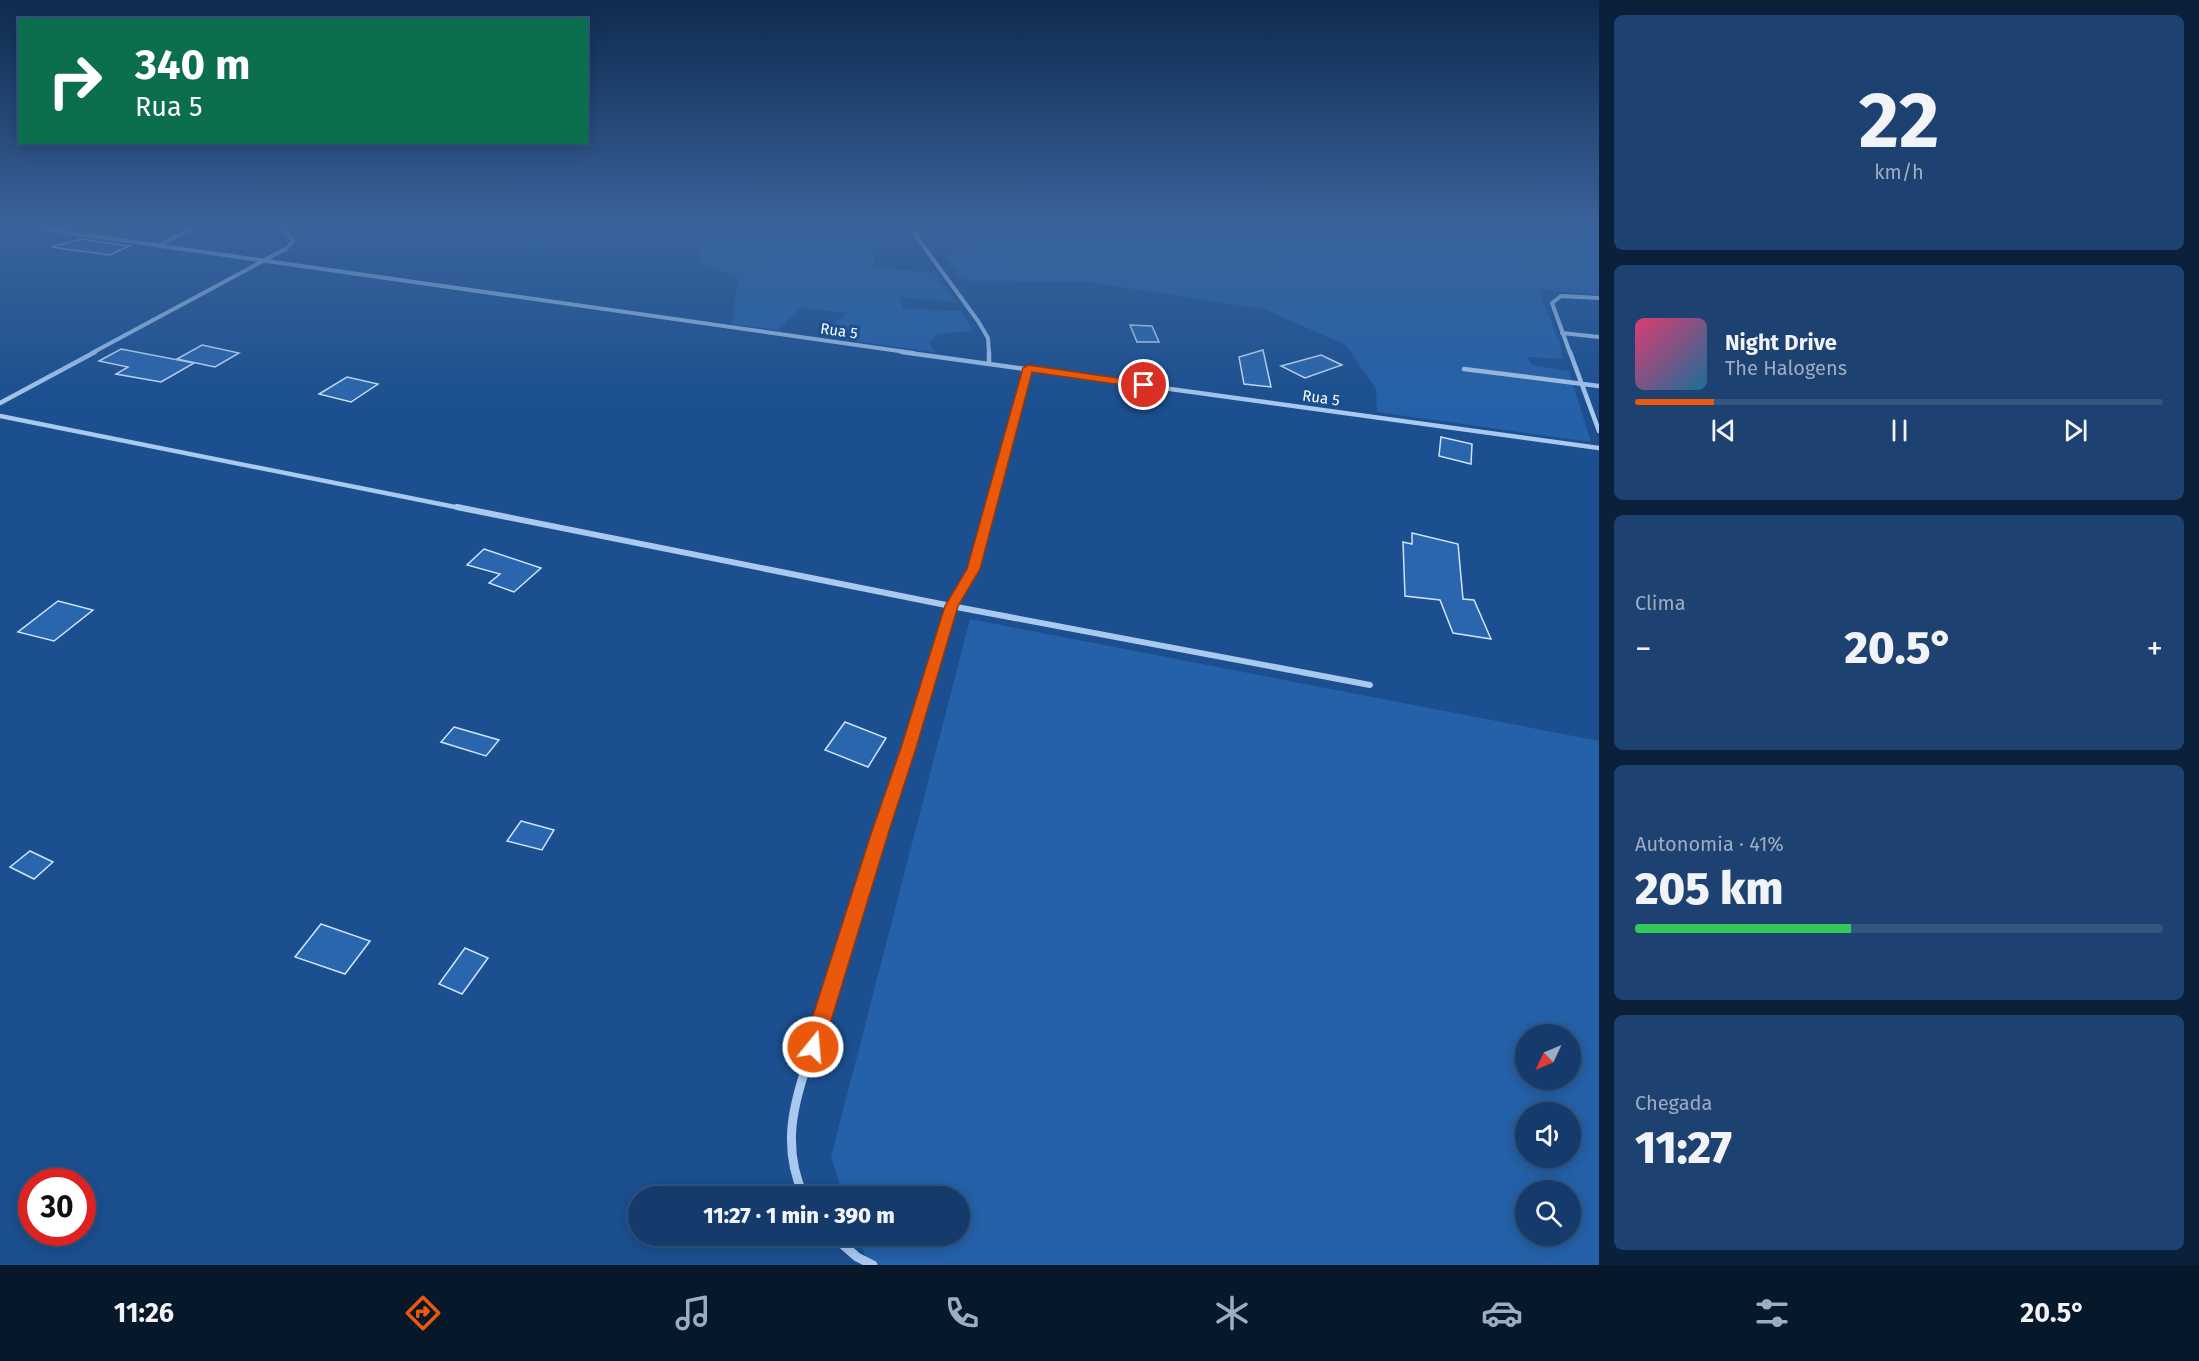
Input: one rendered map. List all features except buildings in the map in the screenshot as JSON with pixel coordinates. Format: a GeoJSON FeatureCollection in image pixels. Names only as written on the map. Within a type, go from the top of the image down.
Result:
{"type":"FeatureCollection","features":[{"type":"Feature","properties":{"kind":"street"},"geometry":{"type":"LineString","coordinates":[[0,403],[215,288]]}},
{"type":"Feature","properties":{"kind":"street","name":"Rua 5"},"geometry":{"type":"LineString","coordinates":[[451,288],[1599,448]]}},
{"type":"Feature","properties":{"kind":"street"},"geometry":{"type":"LineString","coordinates":[[954,288],[988,338],[989,363]]}},
{"type":"Feature","properties":{"kind":"street"},"geometry":{"type":"LineString","coordinates":[[1599,298],[1569,295],[1561,296],[1552,303],[1584,384],[1599,431]]}},
{"type":"Feature","properties":{"kind":"street"},"geometry":{"type":"LineString","coordinates":[[1562,333],[1599,337]]}},
{"type":"Feature","properties":{"kind":"street"},"geometry":{"type":"LineString","coordinates":[[801,1186],[791,1156],[790,1133],[793,1110],[879,834],[909,748],[951,606],[973,569],[1028,368]]}},
{"type":"Feature","properties":{"kind":"street"},"geometry":{"type":"LineString","coordinates":[[1464,369],[1599,386]]}},
{"type":"Feature","properties":{"kind":"street"},"geometry":{"type":"LineString","coordinates":[[0,416],[951,606],[1370,685]]}},
{"type":"Feature","properties":{"kind":"street"},"geometry":{"type":"LineString","coordinates":[[844,1246],[857,1257],[873,1265]]}},
{"type":"Feature","properties":{"kind":"shaded area"},"geometry":{"type":"Polygon","coordinates":[[[737,288],[946,288],[957,302],[899,297],[904,309],[961,311],[973,331],[938,334],[929,342],[935,352],[820,336],[847,313],[800,308],[779,330],[732,324],[737,288]]]}},
{"type":"Feature","properties":{"kind":"shaded area"},"geometry":{"type":"Polygon","coordinates":[[[1128,288],[1599,288],[1599,295],[1538,289],[1561,346],[1562,359],[1527,357],[1532,365],[1569,371],[1591,442],[1377,412],[1376,389],[1346,345],[1264,309],[1128,288]]]}},
{"type":"Feature","properties":{"kind":"shaded area"},"geometry":{"type":"Polygon","coordinates":[[[970,619],[1599,741],[1599,1265],[868,1265],[861,1246],[970,1246],[970,1186],[840,1186],[831,1157],[970,619]]]}},
{"type":"Feature","properties":{"kind":"route"},"geometry":{"type":"LineString","coordinates":[[813,1047],[879,834],[909,748],[951,606],[973,569],[1028,368],[1144,385]]}}]}
